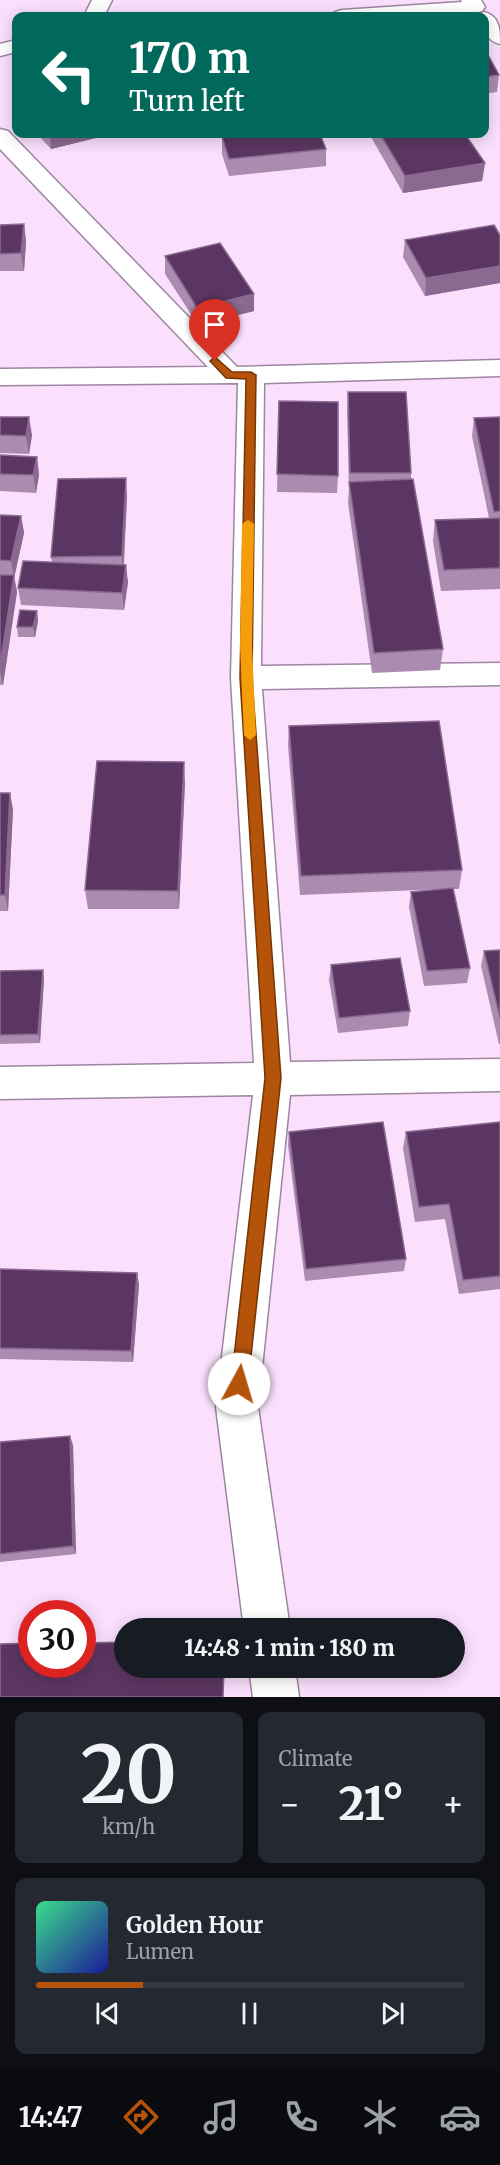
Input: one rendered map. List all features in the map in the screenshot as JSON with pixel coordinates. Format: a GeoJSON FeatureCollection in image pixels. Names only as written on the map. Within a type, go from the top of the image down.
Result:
{"type":"FeatureCollection","features":[{"type":"Feature","properties":{"kind":"street"},"geometry":{"type":"LineString","coordinates":[[433,12],[478,10],[500,2]]}},
{"type":"Feature","properties":{"kind":"street"},"geometry":{"type":"LineString","coordinates":[[489,24],[500,38]]}},
{"type":"Feature","properties":{"kind":"street"},"geometry":{"type":"LineString","coordinates":[[0,136],[240,375],[246,678],[273,1078],[237,1407],[266,1618]]}},
{"type":"Feature","properties":{"kind":"street"},"geometry":{"type":"LineString","coordinates":[[0,377],[240,375],[500,368]]}},
{"type":"Feature","properties":{"kind":"street"},"geometry":{"type":"LineString","coordinates":[[246,678],[500,674]]}},
{"type":"Feature","properties":{"kind":"street"},"geometry":{"type":"LineString","coordinates":[[0,1083],[500,1075]]}},
{"type":"Feature","properties":{"kind":"street"},"geometry":{"type":"LineString","coordinates":[[273,1678],[276,1697]]}},
{"type":"Feature","properties":{"kind":"building"},"geometry":{"type":"Polygon","coordinates":[[[489,57],[499,75],[489,76],[489,57]]]}},
{"type":"Feature","properties":{"kind":"building"},"geometry":{"type":"Polygon","coordinates":[[[222,138],[322,138],[326,149],[229,159],[222,138]]]}},
{"type":"Feature","properties":{"kind":"building"},"geometry":{"type":"Polygon","coordinates":[[[382,138],[468,138],[485,163],[405,176],[382,138]]]}},
{"type":"Feature","properties":{"kind":"building"},"geometry":{"type":"Polygon","coordinates":[[[24,224],[21,253],[0,254],[0,225],[24,224]]]}},
{"type":"Feature","properties":{"kind":"building"},"geometry":{"type":"Polygon","coordinates":[[[494,225],[500,235],[500,266],[426,278],[405,240],[494,225]]]}},
{"type":"Feature","properties":{"kind":"building"},"geometry":{"type":"Polygon","coordinates":[[[220,243],[254,294],[197,308],[165,256],[220,243]]]}},
{"type":"Feature","properties":{"kind":"building"},"geometry":{"type":"Polygon","coordinates":[[[348,392],[406,392],[411,473],[350,473],[348,392]]]}},
{"type":"Feature","properties":{"kind":"building"},"geometry":{"type":"Polygon","coordinates":[[[279,401],[338,402],[338,476],[277,474],[279,401]]]}},
{"type":"Feature","properties":{"kind":"building"},"geometry":{"type":"Polygon","coordinates":[[[0,417],[29,417],[26,436],[0,435],[0,417]]]}},
{"type":"Feature","properties":{"kind":"building"},"geometry":{"type":"Polygon","coordinates":[[[500,417],[500,511],[494,512],[474,418],[500,417]]]}},
{"type":"Feature","properties":{"kind":"building"},"geometry":{"type":"Polygon","coordinates":[[[0,455],[37,457],[33,475],[0,474],[0,455]]]}},
{"type":"Feature","properties":{"kind":"building"},"geometry":{"type":"Polygon","coordinates":[[[126,478],[122,556],[51,557],[58,479],[126,478]]]}},
{"type":"Feature","properties":{"kind":"building"},"geometry":{"type":"Polygon","coordinates":[[[413,479],[443,649],[374,653],[349,482],[413,479]]]}},
{"type":"Feature","properties":{"kind":"building"},"geometry":{"type":"Polygon","coordinates":[[[0,515],[21,516],[11,561],[0,560],[0,515]]]}},
{"type":"Feature","properties":{"kind":"building"},"geometry":{"type":"Polygon","coordinates":[[[500,518],[500,568],[444,570],[435,520],[500,518]]]}},
{"type":"Feature","properties":{"kind":"building"},"geometry":{"type":"Polygon","coordinates":[[[23,561],[126,565],[122,593],[18,588],[23,561]]]}},
{"type":"Feature","properties":{"kind":"building"},"geometry":{"type":"Polygon","coordinates":[[[0,575],[14,575],[0,665],[0,575]]]}},
{"type":"Feature","properties":{"kind":"building"},"geometry":{"type":"Polygon","coordinates":[[[20,610],[37,611],[33,627],[17,627],[20,610]]]}},
{"type":"Feature","properties":{"kind":"building"},"geometry":{"type":"Polygon","coordinates":[[[439,721],[462,870],[301,876],[289,726],[439,721]]]}},
{"type":"Feature","properties":{"kind":"building"},"geometry":{"type":"Polygon","coordinates":[[[97,761],[184,762],[178,891],[85,890],[97,761]]]}},
{"type":"Feature","properties":{"kind":"building"},"geometry":{"type":"Polygon","coordinates":[[[0,793],[10,793],[5,895],[0,895],[0,793]]]}},
{"type":"Feature","properties":{"kind":"building"},"geometry":{"type":"Polygon","coordinates":[[[453,888],[470,968],[427,971],[411,892],[453,888]]]}},
{"type":"Feature","properties":{"kind":"building"},"geometry":{"type":"Polygon","coordinates":[[[500,950],[500,1018],[484,951],[500,950]]]}},
{"type":"Feature","properties":{"kind":"building"},"geometry":{"type":"Polygon","coordinates":[[[400,958],[410,1011],[339,1018],[331,965],[400,958]]]}},
{"type":"Feature","properties":{"kind":"building"},"geometry":{"type":"Polygon","coordinates":[[[43,970],[38,1034],[0,1035],[0,971],[43,970]]]}},
{"type":"Feature","properties":{"kind":"building"},"geometry":{"type":"Polygon","coordinates":[[[383,1122],[406,1259],[306,1269],[289,1132],[383,1122]]]}},
{"type":"Feature","properties":{"kind":"building"},"geometry":{"type":"Polygon","coordinates":[[[500,1122],[500,1276],[463,1280],[449,1204],[419,1207],[406,1132],[500,1122]]]}},
{"type":"Feature","properties":{"kind":"building"},"geometry":{"type":"Polygon","coordinates":[[[0,1269],[137,1273],[131,1351],[0,1348],[0,1269]]]}},
{"type":"Feature","properties":{"kind":"building"},"geometry":{"type":"Polygon","coordinates":[[[70,1436],[73,1546],[0,1554],[0,1442],[70,1436]]]}},
{"type":"Feature","properties":{"kind":"building"},"geometry":{"type":"Polygon","coordinates":[[[114,1642],[114,1678],[224,1678],[223,1697],[0,1697],[0,1644],[18,1643],[18,1678],[96,1678],[96,1643],[114,1642]]]}},
{"type":"Feature","properties":{"kind":"slow traffic"},"geometry":{"type":"LineString","coordinates":[[248,524],[246,678],[250,735]]}},
{"type":"Feature","properties":{"kind":"route"},"geometry":{"type":"LineString","coordinates":[[215,361],[230,375],[251,375],[246,678],[273,1078],[239,1384]]}}]}
